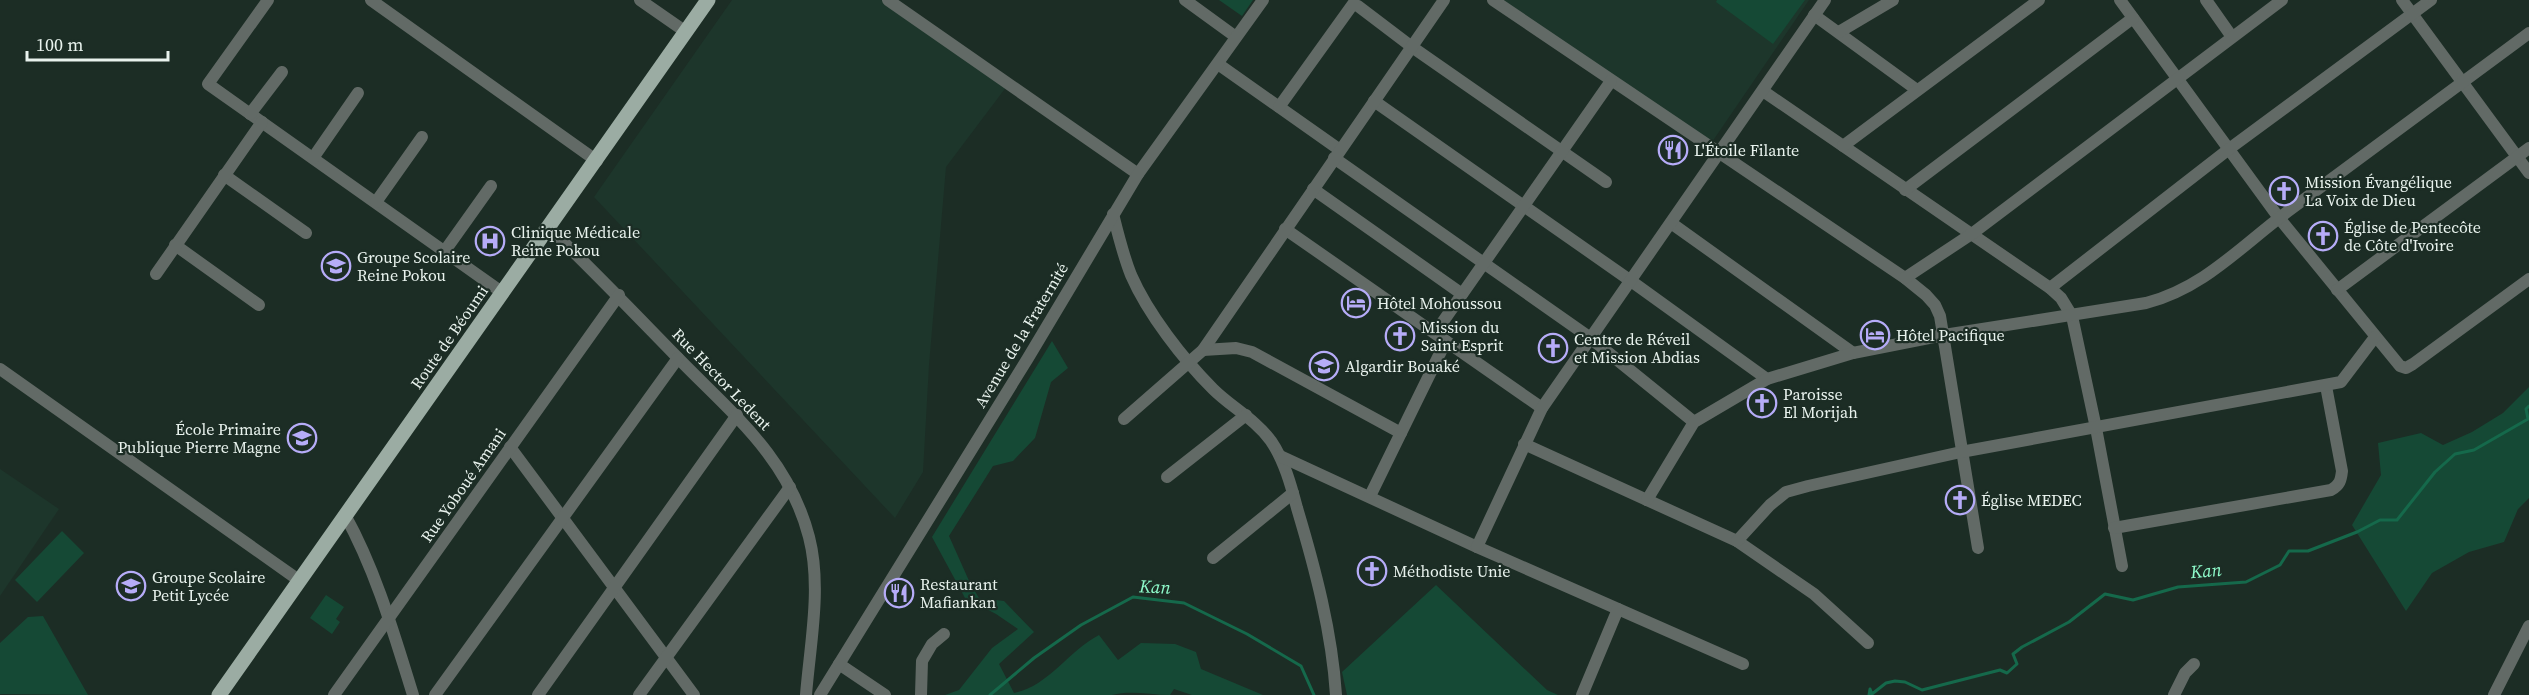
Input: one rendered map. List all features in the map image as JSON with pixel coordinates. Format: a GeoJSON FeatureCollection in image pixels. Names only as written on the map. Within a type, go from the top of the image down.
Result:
{"type":"FeatureCollection","features":[{"type":"Feature","properties":{"kind":"main road","name":"Route de Béoumi"},"geometry":{"type":"LineString","coordinates":[[219,695],[548,227],[597,161],[708,0]]}},
{"type":"Feature","properties":{"kind":"street"},"geometry":{"type":"LineString","coordinates":[[268,0],[208,84],[503,293]]}},
{"type":"Feature","properties":{"kind":"street"},"geometry":{"type":"LineString","coordinates":[[371,0],[597,161]]}},
{"type":"Feature","properties":{"kind":"street"},"geometry":{"type":"LineString","coordinates":[[640,0],[686,32]]}},
{"type":"Feature","properties":{"kind":"street"},"geometry":{"type":"LineString","coordinates":[[888,0],[1138,174]]}},
{"type":"Feature","properties":{"kind":"street"},"geometry":{"type":"LineString","coordinates":[[1185,0],[1236,37]]}},
{"type":"Feature","properties":{"kind":"street","name":"Avenue de la Fraternité"},"geometry":{"type":"LineString","coordinates":[[819,695],[1028,358],[1138,174],[1263,0]]}},
{"type":"Feature","properties":{"kind":"street"},"geometry":{"type":"LineString","coordinates":[[1124,419],[1203,350],[1444,0]]}},
{"type":"Feature","properties":{"kind":"street"},"geometry":{"type":"LineString","coordinates":[[1494,0],[1905,278],[1935,305],[1944,335],[1978,548]]}},
{"type":"Feature","properties":{"kind":"street"},"geometry":{"type":"LineString","coordinates":[[1477,547],[1542,408],[1589,337],[1825,0]]}},
{"type":"Feature","properties":{"kind":"street"},"geometry":{"type":"LineString","coordinates":[[1839,32],[1893,0]]}},
{"type":"Feature","properties":{"kind":"street"},"geometry":{"type":"LineString","coordinates":[[1843,146],[2039,0]]}},
{"type":"Feature","properties":{"kind":"street"},"geometry":{"type":"LineString","coordinates":[[2120,0],[2279,218],[2400,366],[2406,368],[2529,279]]}},
{"type":"Feature","properties":{"kind":"street"},"geometry":{"type":"LineString","coordinates":[[2206,0],[2232,37]]}},
{"type":"Feature","properties":{"kind":"street"},"geometry":{"type":"LineString","coordinates":[[1905,278],[1973,233],[2282,0]]}},
{"type":"Feature","properties":{"kind":"street"},"geometry":{"type":"LineString","coordinates":[[2402,0],[2529,173]]}},
{"type":"Feature","properties":{"kind":"street"},"geometry":{"type":"LineString","coordinates":[[2050,288],[2229,149],[2431,0]]}},
{"type":"Feature","properties":{"kind":"street"},"geometry":{"type":"LineString","coordinates":[[1279,107],[1353,4],[1606,182]]}},
{"type":"Feature","properties":{"kind":"street"},"geometry":{"type":"LineString","coordinates":[[1814,15],[1917,90]]}},
{"type":"Feature","properties":{"kind":"street"},"geometry":{"type":"LineString","coordinates":[[1905,190],[2133,18]]}},
{"type":"Feature","properties":{"kind":"street"},"geometry":{"type":"LineString","coordinates":[[1647,500],[1694,422],[1767,379],[1853,353],[1944,335],[2072,316],[2171,297],[2213,271],[2279,218],[2529,33]]}},
{"type":"Feature","properties":{"kind":"street"},"geometry":{"type":"LineString","coordinates":[[1218,64],[1279,107],[1337,154],[1589,337],[1694,422]]}},
{"type":"Feature","properties":{"kind":"street"},"geometry":{"type":"LineString","coordinates":[[250,114],[282,72]]}},
{"type":"Feature","properties":{"kind":"street"},"geometry":{"type":"LineString","coordinates":[[1435,333],[1611,81]]}},
{"type":"Feature","properties":{"kind":"street"},"geometry":{"type":"LineString","coordinates":[[1763,91],[1905,190],[1973,233],[2061,298],[2072,316],[2122,566]]}},
{"type":"Feature","properties":{"kind":"street"},"geometry":{"type":"LineString","coordinates":[[313,158],[358,93]]}},
{"type":"Feature","properties":{"kind":"street"},"geometry":{"type":"LineString","coordinates":[[1374,101],[1631,280],[1767,379]]}},
{"type":"Feature","properties":{"kind":"street"},"geometry":{"type":"LineString","coordinates":[[156,274],[262,122]]}},
{"type":"Feature","properties":{"kind":"street"},"geometry":{"type":"LineString","coordinates":[[376,202],[422,137]]}},
{"type":"Feature","properties":{"kind":"street"},"geometry":{"type":"LineString","coordinates":[[2337,290],[2529,148]]}},
{"type":"Feature","properties":{"kind":"street"},"geometry":{"type":"LineString","coordinates":[[224,175],[306,233]]}},
{"type":"Feature","properties":{"kind":"street"},"geometry":{"type":"LineString","coordinates":[[444,252],[490,186]]}},
{"type":"Feature","properties":{"kind":"street"},"geometry":{"type":"LineString","coordinates":[[1312,189],[1462,294]]}},
{"type":"Feature","properties":{"kind":"street"},"geometry":{"type":"LineString","coordinates":[[1113,214],[1131,275],[1146,303],[1188,361],[1215,391],[1264,431],[1280,456],[1293,493],[1323,607],[1336,695]]}},
{"type":"Feature","properties":{"kind":"street"},"geometry":{"type":"LineString","coordinates":[[1671,223],[1853,353]]}},
{"type":"Feature","properties":{"kind":"street","name":"Rue Hector Ledent"},"geometry":{"type":"LineString","coordinates":[[548,227],[737,415],[777,465],[790,487],[809,537],[814,571],[814,605],[806,695]]}},
{"type":"Feature","properties":{"kind":"street"},"geometry":{"type":"LineString","coordinates":[[1285,229],[1542,408]]}},
{"type":"Feature","properties":{"kind":"street"},"geometry":{"type":"LineString","coordinates":[[175,245],[259,305]]}},
{"type":"Feature","properties":{"kind":"street","name":"Rue Yoboué Amani"},"geometry":{"type":"LineString","coordinates":[[334,695],[619,296]]}},
{"type":"Feature","properties":{"kind":"street"},"geometry":{"type":"LineString","coordinates":[[1737,541],[1770,505],[1786,492],[1961,452],[2341,382],[2375,337]]}},
{"type":"Feature","properties":{"kind":"street"},"geometry":{"type":"LineString","coordinates":[[1370,496],[1446,341]]}},
{"type":"Feature","properties":{"kind":"street"},"geometry":{"type":"LineString","coordinates":[[1203,350],[1236,348],[1252,352],[1401,433]]}},
{"type":"Feature","properties":{"kind":"street"},"geometry":{"type":"LineString","coordinates":[[435,695],[678,358]]}},
{"type":"Feature","properties":{"kind":"street"},"geometry":{"type":"LineString","coordinates":[[0,369],[300,581]]}},
{"type":"Feature","properties":{"kind":"street"},"geometry":{"type":"LineString","coordinates":[[2114,528],[2331,489],[2337,486],[2341,480],[2342,471],[2326,386]]}},
{"type":"Feature","properties":{"kind":"street"},"geometry":{"type":"LineString","coordinates":[[538,695],[737,415]]}},
{"type":"Feature","properties":{"kind":"street"},"geometry":{"type":"LineString","coordinates":[[1167,477],[1246,415]]}},
{"type":"Feature","properties":{"kind":"street"},"geometry":{"type":"LineString","coordinates":[[1524,444],[1737,541],[1814,594],[1868,643]]}},
{"type":"Feature","properties":{"kind":"street"},"geometry":{"type":"LineString","coordinates":[[510,447],[694,695]]}},
{"type":"Feature","properties":{"kind":"street"},"geometry":{"type":"LineString","coordinates":[[1280,456],[1477,547],[1743,664]]}},
{"type":"Feature","properties":{"kind":"street"},"geometry":{"type":"LineString","coordinates":[[639,695],[790,487]]}},
{"type":"Feature","properties":{"kind":"street"},"geometry":{"type":"LineString","coordinates":[[1213,558],[1293,493]]}},
{"type":"Feature","properties":{"kind":"street"},"geometry":{"type":"LineString","coordinates":[[345,515],[357,537],[389,618],[413,695]]}},
{"type":"Feature","properties":{"kind":"street"},"geometry":{"type":"LineString","coordinates":[[1582,695],[1618,609]]}},
{"type":"Feature","properties":{"kind":"street"},"geometry":{"type":"LineString","coordinates":[[2494,695],[2529,626]]}},
{"type":"Feature","properties":{"kind":"street"},"geometry":{"type":"LineString","coordinates":[[921,695],[922,661],[932,644],[944,634]]}},
{"type":"Feature","properties":{"kind":"street"},"geometry":{"type":"LineString","coordinates":[[839,664],[885,695]]}},
{"type":"Feature","properties":{"kind":"street"},"geometry":{"type":"LineString","coordinates":[[2174,695],[2185,673],[2194,664]]}},
{"type":"Feature","properties":{"kind":"shaded area"},"geometry":{"type":"Polygon","coordinates":[[[732,0],[881,0],[1007,86],[946,167],[929,365],[923,472],[895,518],[594,197],[732,0]]]}},
{"type":"Feature","properties":{"kind":"shaded area"},"geometry":{"type":"Polygon","coordinates":[[[1501,0],[1809,0],[1710,145],[1501,0]]]}},
{"type":"Feature","properties":{"kind":"shaded area"},"geometry":{"type":"Polygon","coordinates":[[[0,469],[59,509],[0,596],[0,469]]]}},
{"type":"Feature","properties":{"kind":"green space"},"geometry":{"type":"Polygon","coordinates":[[[1219,0],[1253,0],[1242,16],[1219,0]]]}},
{"type":"Feature","properties":{"kind":"green space"},"geometry":{"type":"Polygon","coordinates":[[[1717,0],[1805,0],[1773,44],[1716,2],[1717,0]]]}},
{"type":"Feature","properties":{"kind":"green space"},"geometry":{"type":"Polygon","coordinates":[[[1052,341],[1068,368],[1051,382],[1035,438],[1013,461],[993,466],[949,536],[979,598],[1004,601],[1034,632],[999,664],[1014,693],[1038,683],[1099,635],[1118,660],[1141,643],[1175,644],[1196,652],[1201,669],[1263,695],[1192,695],[1174,689],[1170,695],[1133,693],[945,695],[959,690],[992,648],[1018,629],[996,614],[965,598],[932,537],[1052,341]]]}},
{"type":"Feature","properties":{"kind":"green space"},"geometry":{"type":"Polygon","coordinates":[[[2529,387],[2529,498],[2518,509],[2504,542],[2469,552],[2432,573],[2406,611],[2352,525],[2381,475],[2378,443],[2421,433],[2443,445],[2472,432],[2503,413],[2529,387]]]}},
{"type":"Feature","properties":{"kind":"green space"},"geometry":{"type":"Polygon","coordinates":[[[62,531],[84,553],[37,602],[15,580],[62,531]]]}},
{"type":"Feature","properties":{"kind":"green space"},"geometry":{"type":"Polygon","coordinates":[[[1436,585],[1547,690],[1558,695],[1347,695],[1342,672],[1436,585]]]}},
{"type":"Feature","properties":{"kind":"green space"},"geometry":{"type":"Polygon","coordinates":[[[326,595],[344,607],[336,619],[340,622],[332,634],[310,618],[326,595]]]}},
{"type":"Feature","properties":{"kind":"green space"},"geometry":{"type":"Polygon","coordinates":[[[43,616],[88,695],[0,694],[0,643],[28,617],[43,616]]]}},
{"type":"Feature","properties":{"kind":"waterway","name":"Kan"},"geometry":{"type":"LineString","coordinates":[[1869,695],[1870,689],[1872,694],[1886,683],[1895,681],[1905,682],[1922,690],[2000,670],[2007,673],[2017,664],[2013,654],[2069,622],[2105,594],[2133,600],[2178,587],[2246,582],[2280,565],[2289,551],[2308,551],[2357,532],[2380,520],[2397,520],[2435,472],[2455,454],[2474,450],[2528,419],[2526,409],[2529,406]]}},
{"type":"Feature","properties":{"kind":"waterway","name":"Kan"},"geometry":{"type":"LineString","coordinates":[[990,695],[1034,658],[1081,625],[1133,597],[1184,603],[1247,634],[1301,666],[1314,695]]}},
{"type":"Feature","properties":{"kind":"place","name":"L'Étoile Filante"},"geometry":{"type":"Point","coordinates":[1673,150]}},
{"type":"Feature","properties":{"kind":"place","name":"Mission Évangélique La Voix de Dieu"},"geometry":{"type":"Point","coordinates":[2284,191]}},
{"type":"Feature","properties":{"kind":"place","name":"Église de Pentecôte de Côte d'Ivoire"},"geometry":{"type":"Point","coordinates":[2323,236]}},
{"type":"Feature","properties":{"kind":"place","name":"Clinique Médicale Reine Pokou"},"geometry":{"type":"Point","coordinates":[490,241]}},
{"type":"Feature","properties":{"kind":"place","name":"Groupe Scolaire Reine Pokou"},"geometry":{"type":"Point","coordinates":[336,266]}},
{"type":"Feature","properties":{"kind":"place","name":"Hôtel Mohoussou"},"geometry":{"type":"Point","coordinates":[1356,303]}},
{"type":"Feature","properties":{"kind":"place","name":"Hôtel Pacifique"},"geometry":{"type":"Point","coordinates":[1875,335]}},
{"type":"Feature","properties":{"kind":"place","name":"Mission du Saint Esprit"},"geometry":{"type":"Point","coordinates":[1400,336]}},
{"type":"Feature","properties":{"kind":"place","name":"Centre de Réveil et Mission Abdias"},"geometry":{"type":"Point","coordinates":[1553,348]}},
{"type":"Feature","properties":{"kind":"place","name":"Algardir Bouaké"},"geometry":{"type":"Point","coordinates":[1324,366]}},
{"type":"Feature","properties":{"kind":"place","name":"Paroisse El Morijah"},"geometry":{"type":"Point","coordinates":[1762,403]}},
{"type":"Feature","properties":{"kind":"place","name":"École Primaire Publique Pierre Magne"},"geometry":{"type":"Point","coordinates":[302,438]}},
{"type":"Feature","properties":{"kind":"place","name":"Église MEDEC"},"geometry":{"type":"Point","coordinates":[1960,500]}},
{"type":"Feature","properties":{"kind":"place","name":"Méthodiste Unie"},"geometry":{"type":"Point","coordinates":[1372,571]}},
{"type":"Feature","properties":{"kind":"place","name":"Groupe Scolaire Petit Lycée"},"geometry":{"type":"Point","coordinates":[131,586]}},
{"type":"Feature","properties":{"kind":"place","name":"Restaurant Mafiankan"},"geometry":{"type":"Point","coordinates":[899,593]}}]}
